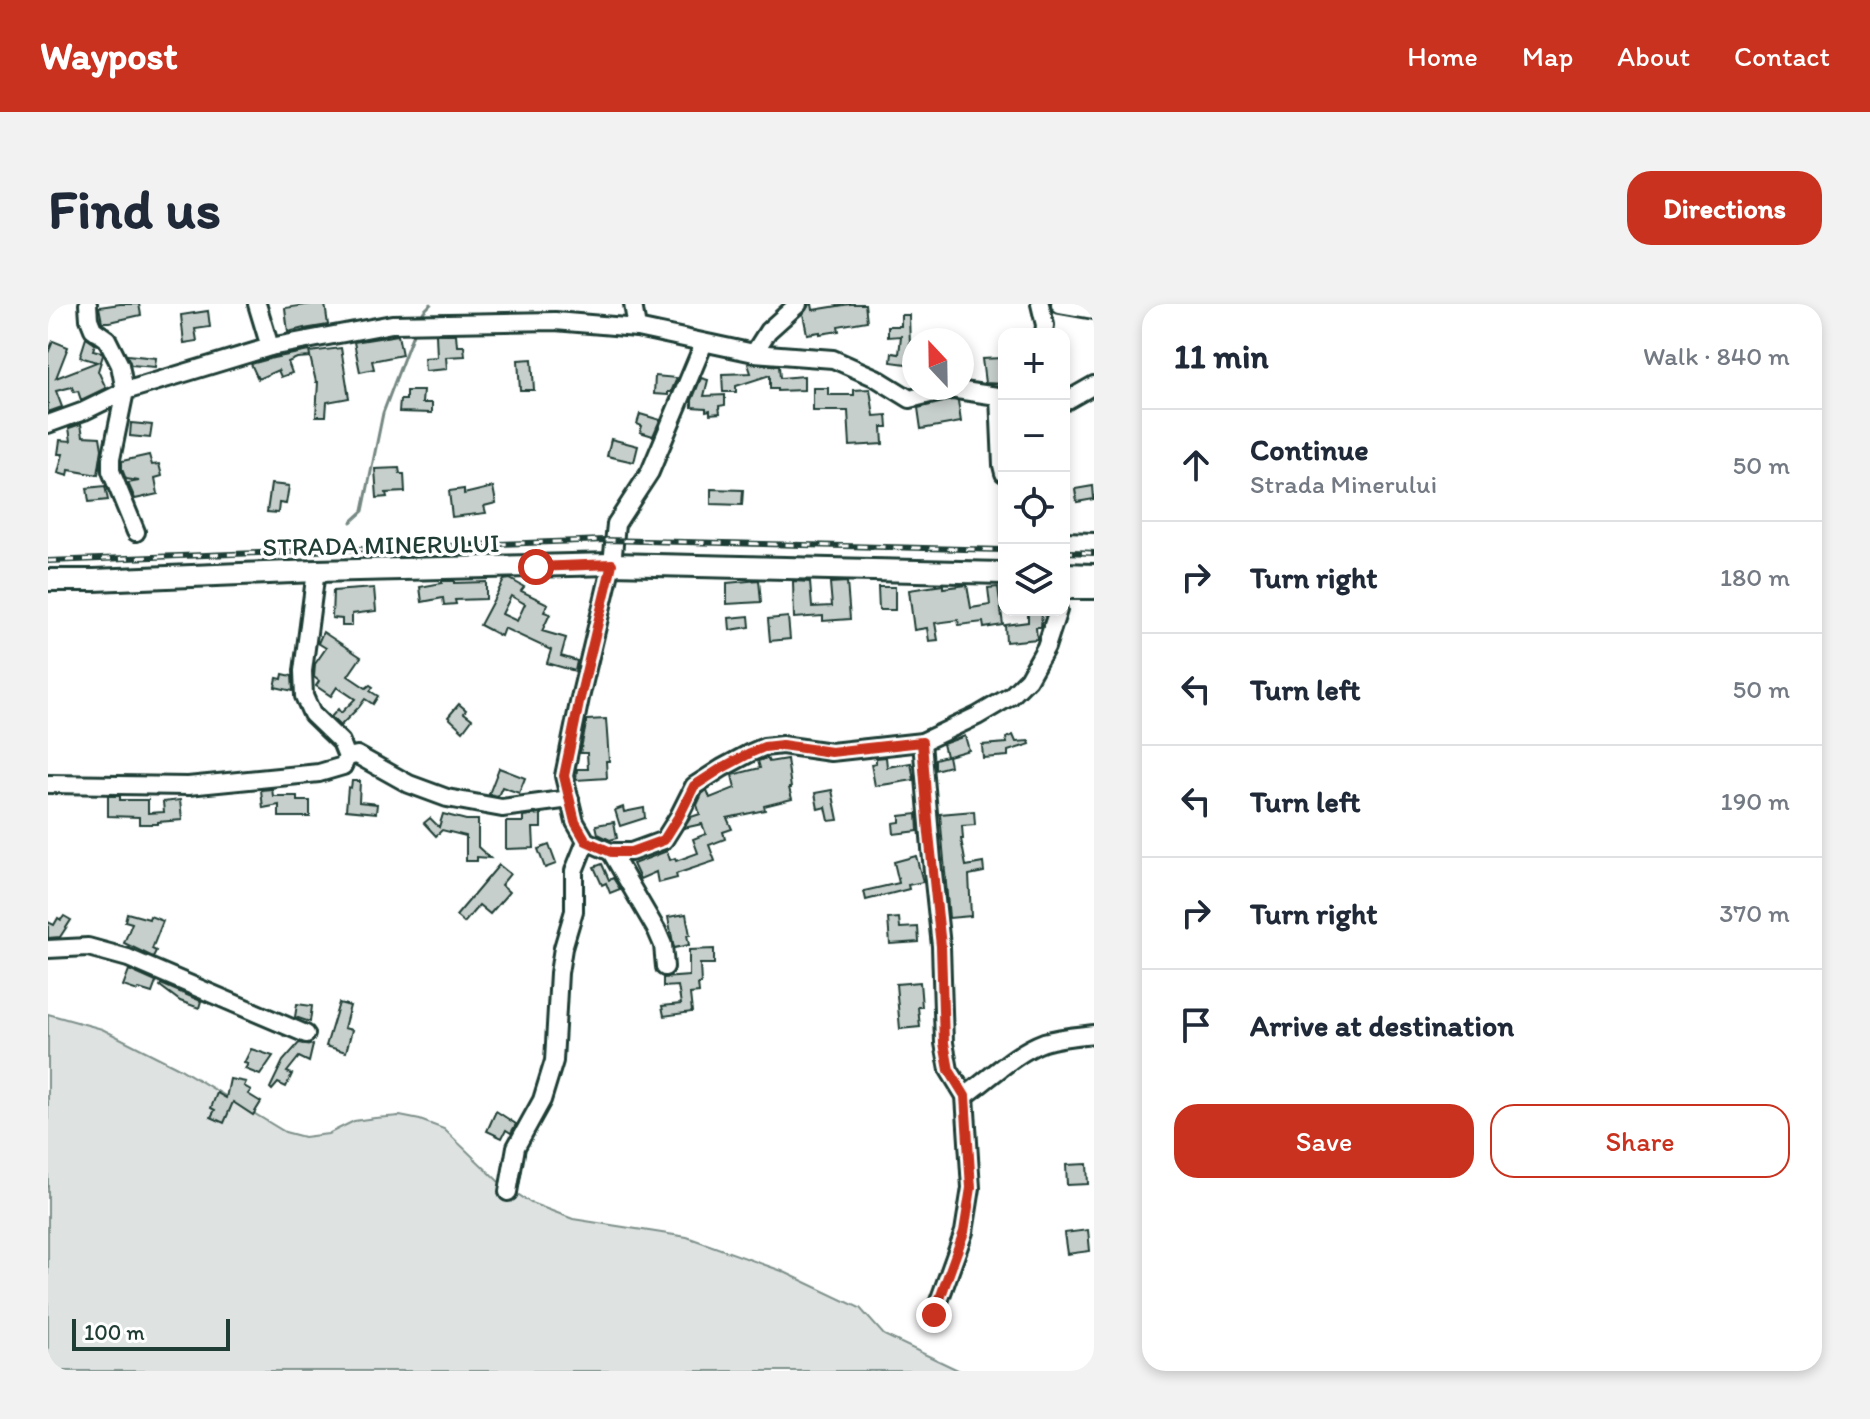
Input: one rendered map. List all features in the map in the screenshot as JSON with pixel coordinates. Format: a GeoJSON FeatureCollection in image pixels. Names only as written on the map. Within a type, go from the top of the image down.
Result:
{"type":"FeatureCollection","features":[{"type":"Feature","properties":{"kind":"main road","name":"STRADA MINERULUI"},"geometry":{"type":"LineString","coordinates":[[48,580],[612,564],[998,573]]}},
{"type":"Feature","properties":{"kind":"main road"},"geometry":{"type":"LineString","coordinates":[[1070,576],[1094,575]]}},
{"type":"Feature","properties":{"kind":"street"},"geometry":{"type":"LineString","coordinates":[[88,304],[93,329],[107,339],[120,365],[125,391],[111,471],[136,532]]}},
{"type":"Feature","properties":{"kind":"street"},"geometry":{"type":"LineString","coordinates":[[257,304],[270,347]]}},
{"type":"Feature","properties":{"kind":"street"},"geometry":{"type":"LineString","coordinates":[[633,304],[637,328]]}},
{"type":"Feature","properties":{"kind":"street"},"geometry":{"type":"LineString","coordinates":[[754,353],[768,331],[798,304]]}},
{"type":"Feature","properties":{"kind":"street"},"geometry":{"type":"LineString","coordinates":[[1040,304],[1045,328]]}},
{"type":"Feature","properties":{"kind":"street"},"geometry":{"type":"LineString","coordinates":[[1060,304],[1094,310]]}},
{"type":"Feature","properties":{"kind":"street"},"geometry":{"type":"LineString","coordinates":[[48,424],[125,391],[270,347],[392,324],[555,321],[637,328],[754,353],[833,359],[876,378],[910,399],[950,389],[998,397]]}},
{"type":"Feature","properties":{"kind":"street"},"geometry":{"type":"LineString","coordinates":[[704,343],[650,472],[616,524],[612,564],[564,776],[575,822],[586,841],[611,852],[631,852],[664,840],[694,786],[764,747],[782,745],[831,752],[922,742],[998,705],[1022,687],[1046,647],[1056,616]]}},
{"type":"Feature","properties":{"kind":"street"},"geometry":{"type":"LineString","coordinates":[[1068,400],[1094,385]]}},
{"type":"Feature","properties":{"kind":"street"},"geometry":{"type":"LineString","coordinates":[[1001,400],[1004,472]]}},
{"type":"Feature","properties":{"kind":"street"},"geometry":{"type":"LineString","coordinates":[[1070,541],[1094,542]]}},
{"type":"Feature","properties":{"kind":"street"},"geometry":{"type":"LineString","coordinates":[[48,784],[188,786],[319,773],[343,766],[347,757],[341,742],[312,714],[304,696],[303,671],[316,571]]}},
{"type":"Feature","properties":{"kind":"street"},"geometry":{"type":"LineString","coordinates":[[1070,590],[1094,590]]}},
{"type":"Feature","properties":{"kind":"street"},"geometry":{"type":"LineString","coordinates":[[922,742],[941,946],[946,1058],[955,1083],[965,1096],[971,1188],[964,1232],[934,1315]]}},
{"type":"Feature","properties":{"kind":"street"},"geometry":{"type":"LineString","coordinates":[[347,757],[357,755],[409,784],[447,798],[502,808],[570,799]]}},
{"type":"Feature","properties":{"kind":"street"},"geometry":{"type":"LineString","coordinates":[[508,1192],[516,1147],[542,1100],[554,1061],[559,973],[574,911],[574,871],[586,841]]}},
{"type":"Feature","properties":{"kind":"street"},"geometry":{"type":"LineString","coordinates":[[611,852],[657,931],[663,945],[665,967]]}},
{"type":"Feature","properties":{"kind":"street"},"geometry":{"type":"LineString","coordinates":[[48,949],[88,947],[128,958],[306,1034]]}},
{"type":"Feature","properties":{"kind":"street"},"geometry":{"type":"LineString","coordinates":[[965,1096],[1036,1045],[1094,1034]]}},
{"type":"Feature","properties":{"kind":"shaded area"},"geometry":{"type":"Polygon","coordinates":[[[48,1014],[102,1029],[177,1067],[285,1132],[304,1137],[328,1134],[354,1121],[400,1116],[444,1129],[498,1181],[531,1203],[573,1219],[687,1237],[782,1271],[860,1308],[884,1335],[960,1371],[48,1371],[48,1014]]]}},
{"type":"Feature","properties":{"kind":"building"},"geometry":{"type":"Polygon","coordinates":[[[139,304],[141,315],[102,322],[99,307],[139,304]]]}},
{"type":"Feature","properties":{"kind":"building"},"geometry":{"type":"Polygon","coordinates":[[[325,304],[328,325],[288,332],[285,308],[325,304]]]}},
{"type":"Feature","properties":{"kind":"building"},"geometry":{"type":"Polygon","coordinates":[[[812,304],[813,310],[865,304],[867,321],[838,326],[839,331],[807,334],[803,314],[812,304]]]}},
{"type":"Feature","properties":{"kind":"building"},"geometry":{"type":"Polygon","coordinates":[[[208,311],[210,327],[195,329],[197,341],[184,343],[181,315],[208,311]]]}},
{"type":"Feature","properties":{"kind":"building"},"geometry":{"type":"Polygon","coordinates":[[[901,315],[909,315],[909,328],[902,328],[902,363],[891,362],[892,353],[899,354],[901,336],[888,337],[888,326],[901,326],[901,315]]]}},
{"type":"Feature","properties":{"kind":"building"},"geometry":{"type":"Polygon","coordinates":[[[436,334],[456,334],[457,346],[464,346],[465,356],[446,357],[447,369],[425,371],[424,358],[437,357],[436,334]]]}},
{"type":"Feature","properties":{"kind":"building"},"geometry":{"type":"Polygon","coordinates":[[[398,335],[402,355],[372,361],[374,369],[360,372],[354,342],[398,335]]]}},
{"type":"Feature","properties":{"kind":"building"},"geometry":{"type":"Polygon","coordinates":[[[86,338],[95,344],[93,350],[103,355],[98,371],[106,388],[81,400],[78,391],[74,392],[72,387],[56,391],[62,407],[48,412],[48,353],[53,341],[68,347],[56,378],[97,362],[80,357],[86,338]]]}},
{"type":"Feature","properties":{"kind":"building"},"geometry":{"type":"Polygon","coordinates":[[[341,348],[349,398],[327,402],[326,416],[316,416],[318,382],[309,352],[341,348]]]}},
{"type":"Feature","properties":{"kind":"building"},"geometry":{"type":"Polygon","coordinates":[[[309,351],[310,357],[288,362],[292,373],[281,377],[278,370],[258,379],[251,364],[273,358],[309,351]]]}},
{"type":"Feature","properties":{"kind":"building"},"geometry":{"type":"Polygon","coordinates":[[[127,355],[156,358],[155,367],[131,365],[127,355]]]}},
{"type":"Feature","properties":{"kind":"building"},"geometry":{"type":"Polygon","coordinates":[[[998,358],[998,384],[985,383],[982,359],[998,358]]]}},
{"type":"Feature","properties":{"kind":"building"},"geometry":{"type":"Polygon","coordinates":[[[532,359],[534,390],[520,390],[518,360],[532,359]]]}},
{"type":"Feature","properties":{"kind":"building"},"geometry":{"type":"Polygon","coordinates":[[[749,363],[779,366],[780,378],[804,376],[804,390],[770,389],[770,375],[736,386],[736,392],[723,392],[722,374],[751,373],[749,363]]]}},
{"type":"Feature","properties":{"kind":"building"},"geometry":{"type":"Polygon","coordinates":[[[655,376],[677,378],[668,395],[654,394],[655,376]]]}},
{"type":"Feature","properties":{"kind":"building"},"geometry":{"type":"Polygon","coordinates":[[[701,378],[708,380],[704,396],[725,395],[725,405],[719,406],[720,413],[710,414],[706,408],[692,407],[701,378]]]}},
{"type":"Feature","properties":{"kind":"building"},"geometry":{"type":"Polygon","coordinates":[[[813,388],[828,388],[828,395],[854,395],[854,390],[870,389],[874,416],[887,415],[888,427],[882,427],[883,444],[850,446],[848,411],[813,411],[813,388]]]}},
{"type":"Feature","properties":{"kind":"building"},"geometry":{"type":"Polygon","coordinates":[[[406,391],[423,391],[422,403],[432,403],[432,413],[399,412],[400,400],[406,400],[406,391]]]}},
{"type":"Feature","properties":{"kind":"building"},"geometry":{"type":"Polygon","coordinates":[[[958,401],[961,422],[921,429],[918,408],[958,401]]]}},
{"type":"Feature","properties":{"kind":"building"},"geometry":{"type":"Polygon","coordinates":[[[640,414],[660,420],[653,436],[640,432],[642,426],[637,424],[640,414]]]}},
{"type":"Feature","properties":{"kind":"building"},"geometry":{"type":"Polygon","coordinates":[[[131,423],[152,425],[150,438],[130,436],[131,423]]]}},
{"type":"Feature","properties":{"kind":"building"},"geometry":{"type":"Polygon","coordinates":[[[81,424],[83,436],[100,437],[102,449],[98,475],[69,470],[68,476],[58,473],[63,454],[58,454],[60,440],[71,441],[69,428],[81,424]]]}},
{"type":"Feature","properties":{"kind":"building"},"geometry":{"type":"Polygon","coordinates":[[[611,439],[638,446],[634,462],[607,456],[611,439]]]}},
{"type":"Feature","properties":{"kind":"building"},"geometry":{"type":"Polygon","coordinates":[[[149,455],[152,465],[159,464],[162,476],[155,478],[158,494],[135,499],[128,483],[139,481],[126,479],[122,461],[149,455]]]}},
{"type":"Feature","properties":{"kind":"building"},"geometry":{"type":"Polygon","coordinates":[[[399,468],[400,474],[404,474],[405,492],[386,493],[387,497],[377,498],[375,469],[399,468]]]}},
{"type":"Feature","properties":{"kind":"building"},"geometry":{"type":"Polygon","coordinates":[[[271,484],[289,486],[286,504],[279,503],[278,513],[267,512],[271,484]]]}},
{"type":"Feature","properties":{"kind":"building"},"geometry":{"type":"Polygon","coordinates":[[[105,486],[108,500],[89,502],[87,488],[105,486]]]}},
{"type":"Feature","properties":{"kind":"building"},"geometry":{"type":"Polygon","coordinates":[[[1093,486],[1094,499],[1077,502],[1075,489],[1093,486]]]}},
{"type":"Feature","properties":{"kind":"building"},"geometry":{"type":"Polygon","coordinates":[[[493,487],[496,503],[484,506],[486,513],[452,517],[449,491],[464,489],[464,494],[493,487]]]}},
{"type":"Feature","properties":{"kind":"building"},"geometry":{"type":"Polygon","coordinates":[[[711,489],[743,490],[742,505],[711,504],[711,489]]]}},
{"type":"Feature","properties":{"kind":"building"},"geometry":{"type":"Polygon","coordinates":[[[510,579],[524,587],[521,591],[548,604],[544,612],[550,614],[542,631],[566,638],[561,656],[577,661],[575,671],[547,663],[551,650],[504,628],[501,636],[480,625],[504,580],[510,579]],[[511,596],[502,614],[517,621],[525,604],[511,596]]]}},
{"type":"Feature","properties":{"kind":"building"},"geometry":{"type":"Polygon","coordinates":[[[759,580],[761,602],[727,604],[727,583],[759,580]]]}},
{"type":"Feature","properties":{"kind":"building"},"geometry":{"type":"Polygon","coordinates":[[[442,581],[486,582],[486,599],[455,600],[456,604],[444,605],[443,598],[422,602],[420,587],[442,581]]]}},
{"type":"Feature","properties":{"kind":"building"},"geometry":{"type":"Polygon","coordinates":[[[793,581],[810,582],[812,607],[832,606],[830,583],[847,582],[850,619],[823,621],[823,616],[794,618],[793,581]]]}},
{"type":"Feature","properties":{"kind":"building"},"geometry":{"type":"Polygon","coordinates":[[[967,585],[971,608],[990,605],[988,588],[998,587],[998,616],[1002,616],[1003,625],[984,628],[983,622],[959,625],[958,620],[935,623],[938,640],[929,641],[927,628],[914,630],[909,590],[967,585]]]}},
{"type":"Feature","properties":{"kind":"building"},"geometry":{"type":"Polygon","coordinates":[[[878,587],[895,587],[895,610],[879,610],[878,587]]]}},
{"type":"Feature","properties":{"kind":"building"},"geometry":{"type":"Polygon","coordinates":[[[374,588],[376,611],[352,614],[352,626],[342,626],[342,619],[332,618],[333,591],[374,588]]]}},
{"type":"Feature","properties":{"kind":"building"},"geometry":{"type":"Polygon","coordinates":[[[749,616],[750,627],[730,630],[729,618],[749,616]]]}},
{"type":"Feature","properties":{"kind":"building"},"geometry":{"type":"Polygon","coordinates":[[[1028,616],[1042,616],[1041,627],[1036,627],[1037,639],[1006,642],[1005,625],[1028,622],[1028,616]]]}},
{"type":"Feature","properties":{"kind":"building"},"geometry":{"type":"Polygon","coordinates":[[[788,617],[790,639],[770,641],[768,619],[788,617]]]}},
{"type":"Feature","properties":{"kind":"building"},"geometry":{"type":"Polygon","coordinates":[[[323,632],[361,657],[348,676],[366,688],[370,685],[373,687],[370,691],[378,696],[373,704],[365,699],[340,726],[331,717],[338,709],[341,713],[355,699],[337,687],[331,696],[316,686],[319,681],[314,677],[315,664],[326,648],[318,643],[323,632]]]}},
{"type":"Feature","properties":{"kind":"building"},"geometry":{"type":"Polygon","coordinates":[[[283,674],[292,676],[293,691],[275,687],[277,678],[282,679],[283,674]]]}},
{"type":"Feature","properties":{"kind":"building"},"geometry":{"type":"Polygon","coordinates":[[[459,704],[472,719],[463,731],[448,717],[459,704]]]}},
{"type":"Feature","properties":{"kind":"building"},"geometry":{"type":"Polygon","coordinates":[[[606,719],[607,778],[576,780],[577,769],[588,769],[587,753],[580,753],[587,720],[606,719]]]}},
{"type":"Feature","properties":{"kind":"building"},"geometry":{"type":"Polygon","coordinates":[[[1013,735],[1016,742],[1029,741],[1030,744],[1008,751],[1008,756],[983,758],[982,745],[1007,743],[1006,738],[1013,735]]]}},
{"type":"Feature","properties":{"kind":"building"},"geometry":{"type":"Polygon","coordinates":[[[965,736],[969,750],[948,756],[950,766],[935,770],[935,759],[946,756],[943,744],[965,736]]]}},
{"type":"Feature","properties":{"kind":"building"},"geometry":{"type":"Polygon","coordinates":[[[886,757],[887,767],[911,763],[914,780],[875,786],[871,764],[876,763],[876,758],[886,757]]]}},
{"type":"Feature","properties":{"kind":"building"},"geometry":{"type":"Polygon","coordinates":[[[767,758],[769,762],[787,759],[792,799],[764,806],[765,810],[727,818],[732,829],[723,832],[725,839],[709,845],[715,861],[658,883],[656,872],[640,879],[633,864],[667,851],[670,860],[675,858],[676,861],[698,853],[693,839],[706,834],[702,824],[684,828],[691,817],[700,814],[697,805],[702,794],[707,790],[710,798],[735,788],[732,775],[760,768],[758,761],[767,758]]]}},
{"type":"Feature","properties":{"kind":"building"},"geometry":{"type":"Polygon","coordinates":[[[499,768],[525,778],[519,793],[502,787],[498,796],[489,794],[499,768]]]}},
{"type":"Feature","properties":{"kind":"building"},"geometry":{"type":"Polygon","coordinates":[[[352,781],[360,781],[359,802],[377,804],[376,813],[346,810],[348,787],[351,788],[352,781]]]}},
{"type":"Feature","properties":{"kind":"building"},"geometry":{"type":"Polygon","coordinates":[[[272,789],[273,796],[297,796],[297,801],[310,801],[310,817],[279,817],[279,805],[263,808],[261,790],[272,789]]]}},
{"type":"Feature","properties":{"kind":"building"},"geometry":{"type":"Polygon","coordinates":[[[832,790],[838,820],[829,821],[826,807],[818,809],[815,793],[832,790]]]}},
{"type":"Feature","properties":{"kind":"building"},"geometry":{"type":"Polygon","coordinates":[[[108,796],[120,796],[120,800],[148,800],[148,813],[164,812],[163,802],[180,800],[182,820],[139,824],[139,817],[108,816],[108,796]]]}},
{"type":"Feature","properties":{"kind":"building"},"geometry":{"type":"Polygon","coordinates":[[[623,807],[624,812],[644,808],[645,818],[620,826],[615,810],[623,807]]]}},
{"type":"Feature","properties":{"kind":"building"},"geometry":{"type":"Polygon","coordinates":[[[974,811],[975,825],[962,826],[961,839],[966,866],[983,863],[984,872],[969,875],[971,916],[949,918],[940,814],[974,811]]]}},
{"type":"Feature","properties":{"kind":"building"},"geometry":{"type":"Polygon","coordinates":[[[443,814],[478,820],[478,847],[490,858],[477,857],[477,861],[466,861],[466,836],[442,830],[436,836],[424,823],[430,818],[439,827],[443,814]]]}},
{"type":"Feature","properties":{"kind":"building"},"geometry":{"type":"Polygon","coordinates":[[[541,814],[541,828],[533,828],[534,848],[506,849],[506,822],[523,822],[523,816],[541,814]]]}},
{"type":"Feature","properties":{"kind":"building"},"geometry":{"type":"Polygon","coordinates":[[[917,814],[918,831],[894,834],[893,823],[900,822],[900,816],[917,814]]]}},
{"type":"Feature","properties":{"kind":"building"},"geometry":{"type":"Polygon","coordinates":[[[614,822],[617,838],[610,840],[598,834],[596,825],[614,822]]]}},
{"type":"Feature","properties":{"kind":"building"},"geometry":{"type":"Polygon","coordinates":[[[549,845],[556,864],[545,868],[538,849],[549,845]]]}},
{"type":"Feature","properties":{"kind":"building"},"geometry":{"type":"Polygon","coordinates":[[[916,856],[923,882],[908,885],[909,889],[866,900],[864,891],[899,883],[894,862],[916,856]]]}},
{"type":"Feature","properties":{"kind":"building"},"geometry":{"type":"Polygon","coordinates":[[[602,864],[609,880],[613,878],[620,889],[610,893],[606,883],[602,885],[594,867],[602,864]]]}},
{"type":"Feature","properties":{"kind":"building"},"geometry":{"type":"Polygon","coordinates":[[[499,865],[510,874],[501,885],[509,892],[490,914],[479,905],[464,923],[456,916],[499,865]]]}},
{"type":"Feature","properties":{"kind":"building"},"geometry":{"type":"Polygon","coordinates":[[[127,913],[163,921],[152,949],[156,951],[153,957],[124,943],[132,923],[125,921],[127,913]]]}},
{"type":"Feature","properties":{"kind":"building"},"geometry":{"type":"Polygon","coordinates":[[[686,914],[689,945],[674,948],[668,917],[686,914]]]}},
{"type":"Feature","properties":{"kind":"building"},"geometry":{"type":"Polygon","coordinates":[[[64,916],[71,920],[60,937],[48,938],[48,922],[54,925],[58,918],[61,920],[64,916]]]}},
{"type":"Feature","properties":{"kind":"building"},"geometry":{"type":"Polygon","coordinates":[[[899,918],[900,928],[918,927],[919,942],[890,944],[888,919],[899,918]]]}},
{"type":"Feature","properties":{"kind":"building"},"geometry":{"type":"Polygon","coordinates":[[[714,949],[714,964],[700,964],[699,993],[690,994],[692,1012],[664,1016],[662,1006],[681,1004],[678,986],[663,987],[663,978],[689,976],[689,950],[714,949]]]}},
{"type":"Feature","properties":{"kind":"building"},"geometry":{"type":"Polygon","coordinates":[[[129,970],[156,982],[152,993],[123,986],[129,970]]]}},
{"type":"Feature","properties":{"kind":"building"},"geometry":{"type":"Polygon","coordinates":[[[920,982],[920,1027],[900,1029],[896,984],[920,982]]]}},
{"type":"Feature","properties":{"kind":"building"},"geometry":{"type":"Polygon","coordinates":[[[161,984],[201,1001],[199,1008],[180,1001],[161,984]]]}},
{"type":"Feature","properties":{"kind":"building"},"geometry":{"type":"Polygon","coordinates":[[[339,1003],[350,1006],[344,1028],[352,1030],[346,1052],[326,1046],[339,1003]]]}},
{"type":"Feature","properties":{"kind":"building"},"geometry":{"type":"Polygon","coordinates":[[[297,1004],[312,1006],[310,1022],[295,1017],[297,1004]]]}},
{"type":"Feature","properties":{"kind":"building"},"geometry":{"type":"Polygon","coordinates":[[[299,1043],[313,1045],[309,1062],[299,1057],[287,1072],[292,1074],[286,1087],[278,1083],[272,1090],[270,1088],[283,1061],[299,1043]]]}},
{"type":"Feature","properties":{"kind":"building"},"geometry":{"type":"Polygon","coordinates":[[[251,1049],[273,1056],[260,1075],[245,1069],[248,1064],[244,1063],[251,1049]]]}},
{"type":"Feature","properties":{"kind":"building"},"geometry":{"type":"Polygon","coordinates":[[[230,1079],[246,1082],[244,1086],[251,1090],[248,1094],[261,1102],[253,1115],[233,1102],[224,1123],[211,1117],[215,1110],[211,1108],[217,1093],[226,1098],[230,1079]]]}},
{"type":"Feature","properties":{"kind":"building"},"geometry":{"type":"Polygon","coordinates":[[[496,1111],[516,1124],[511,1133],[506,1130],[502,1138],[487,1131],[496,1111]]]}},
{"type":"Feature","properties":{"kind":"building"},"geometry":{"type":"Polygon","coordinates":[[[1087,1164],[1088,1184],[1067,1185],[1066,1165],[1087,1164]]]}},
{"type":"Feature","properties":{"kind":"building"},"geometry":{"type":"Polygon","coordinates":[[[1088,1230],[1090,1251],[1067,1254],[1064,1233],[1088,1230]]]}},
{"type":"Feature","properties":{"kind":"waterway"},"geometry":{"type":"LineString","coordinates":[[420,319],[431,304]]}},
{"type":"Feature","properties":{"kind":"waterway"},"geometry":{"type":"LineString","coordinates":[[351,522],[363,511],[383,413],[414,331]]}},
{"type":"Feature","properties":{"kind":"railway"},"geometry":{"type":"LineString","coordinates":[[48,561],[605,540],[998,550]]}},
{"type":"Feature","properties":{"kind":"railway"},"geometry":{"type":"LineString","coordinates":[[1070,552],[1094,553]]}},
{"type":"Feature","properties":{"kind":"route"},"geometry":{"type":"LineString","coordinates":[[536,567],[612,564],[564,776],[575,822],[586,841],[611,852],[631,852],[664,840],[694,786],[764,747],[782,745],[831,752],[922,742],[941,946],[944,1043],[949,1070],[965,1096],[971,1188],[964,1232],[934,1315]]}}]}
